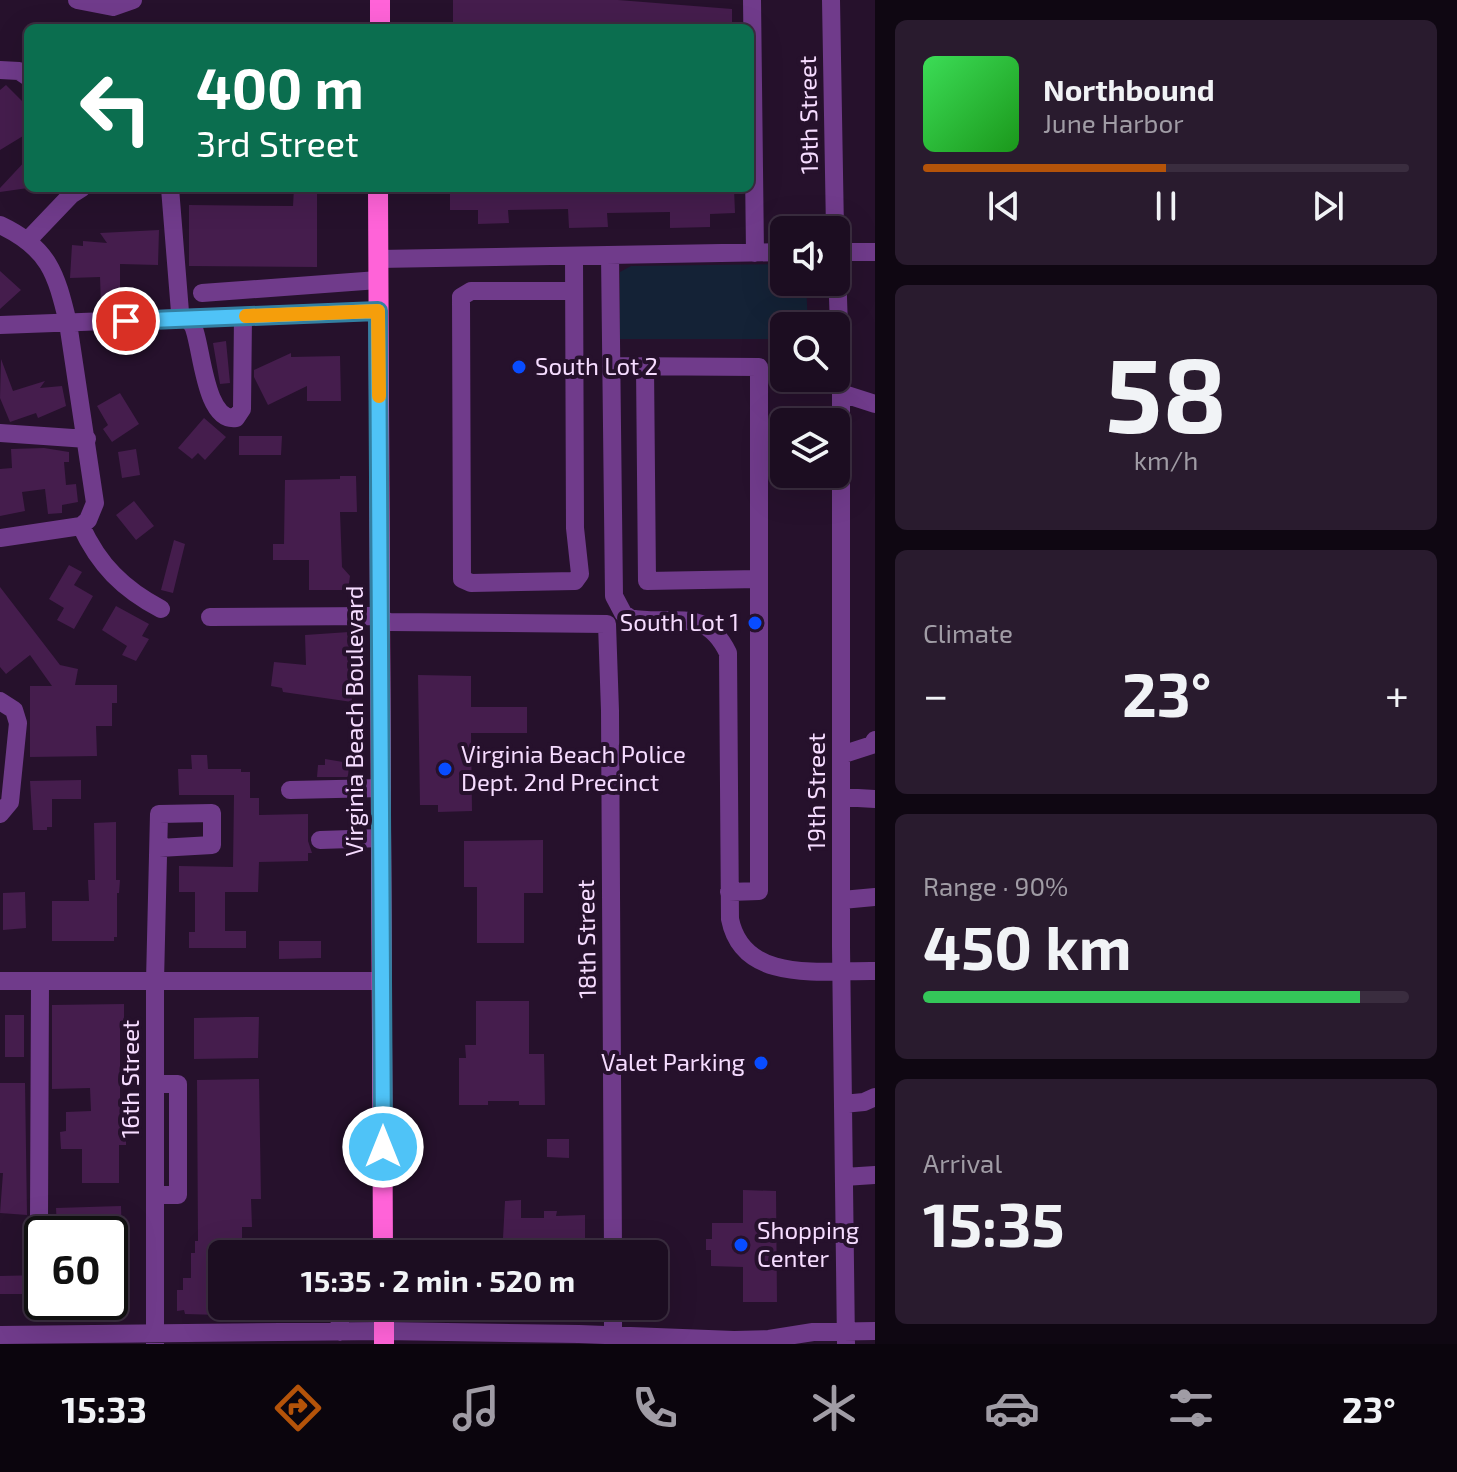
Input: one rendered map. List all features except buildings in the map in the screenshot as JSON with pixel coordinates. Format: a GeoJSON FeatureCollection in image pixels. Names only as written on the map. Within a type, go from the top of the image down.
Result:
{"type":"FeatureCollection","features":[{"type":"Feature","properties":{"kind":"main road"},"geometry":{"type":"LineString","coordinates":[[380,0],[380,24]]}},
{"type":"Feature","properties":{"kind":"main road","name":"Virginia Beach Boulevard"},"geometry":{"type":"LineString","coordinates":[[378,192],[383,1240]]}},
{"type":"Feature","properties":{"kind":"street"},"geometry":{"type":"LineString","coordinates":[[77,0],[113,7],[133,0]]}},
{"type":"Feature","properties":{"kind":"street"},"geometry":{"type":"LineString","coordinates":[[752,0],[752,24]]}},
{"type":"Feature","properties":{"kind":"street","name":"19th Street"},"geometry":{"type":"LineString","coordinates":[[831,0],[835,216]]}},
{"type":"Feature","properties":{"kind":"street"},"geometry":{"type":"LineString","coordinates":[[0,70],[24,74]]}},
{"type":"Feature","properties":{"kind":"street"},"geometry":{"type":"LineString","coordinates":[[754,169],[755,253]]}},
{"type":"Feature","properties":{"kind":"street"},"geometry":{"type":"LineString","coordinates":[[28,240],[76,192]]}},
{"type":"Feature","properties":{"kind":"street"},"geometry":{"type":"LineString","coordinates":[[170,192],[180,312],[193,325],[203,375],[221,415],[228,419],[236,418],[242,409],[243,316]]}},
{"type":"Feature","properties":{"kind":"street"},"geometry":{"type":"LineString","coordinates":[[0,225],[28,240],[42,253],[52,272],[68,323],[95,503],[88,520],[81,526],[0,538]]}},
{"type":"Feature","properties":{"kind":"street"},"geometry":{"type":"LineString","coordinates":[[850,249],[875,252]]}},
{"type":"Feature","properties":{"kind":"street"},"geometry":{"type":"LineString","coordinates":[[378,259],[770,252]]}},
{"type":"Feature","properties":{"kind":"street"},"geometry":{"type":"LineString","coordinates":[[610,255],[614,596],[630,618],[698,622],[709,627],[728,653],[729,892],[733,936],[741,948],[754,958],[783,969],[875,971]]}},
{"type":"Feature","properties":{"kind":"street"},"geometry":{"type":"LineString","coordinates":[[574,256],[575,528],[580,574],[575,581],[471,583],[462,579],[461,297],[471,291],[574,291]]}},
{"type":"Feature","properties":{"kind":"street"},"geometry":{"type":"LineString","coordinates":[[202,293],[378,280]]}},
{"type":"Feature","properties":{"kind":"street","name":"19th Street"},"geometry":{"type":"LineString","coordinates":[[838,296],[841,393],[841,971],[846,1337]]}},
{"type":"Feature","properties":{"kind":"street"},"geometry":{"type":"LineString","coordinates":[[0,325],[378,311]]}},
{"type":"Feature","properties":{"kind":"street"},"geometry":{"type":"LineString","coordinates":[[611,366],[759,367],[759,891],[729,892]]}},
{"type":"Feature","properties":{"kind":"street"},"geometry":{"type":"LineString","coordinates":[[645,366],[647,581],[758,579]]}},
{"type":"Feature","properties":{"kind":"street"},"geometry":{"type":"LineString","coordinates":[[841,393],[875,404]]}},
{"type":"Feature","properties":{"kind":"street"},"geometry":{"type":"LineString","coordinates":[[0,433],[87,439]]}},
{"type":"Feature","properties":{"kind":"street"},"geometry":{"type":"LineString","coordinates":[[81,526],[89,545],[109,573],[125,587],[161,609]]}},
{"type":"Feature","properties":{"kind":"street"},"geometry":{"type":"LineString","coordinates":[[210,617],[380,618]]}},
{"type":"Feature","properties":{"kind":"street","name":"18th Street"},"geometry":{"type":"LineString","coordinates":[[380,618],[389,622],[607,624],[613,1240]]}},
{"type":"Feature","properties":{"kind":"street"},"geometry":{"type":"LineString","coordinates":[[0,701],[14,710],[18,723],[10,802],[0,814]]}},
{"type":"Feature","properties":{"kind":"street"},"geometry":{"type":"LineString","coordinates":[[841,755],[872,745],[875,740]]}},
{"type":"Feature","properties":{"kind":"street"},"geometry":{"type":"LineString","coordinates":[[290,790],[382,788]]}},
{"type":"Feature","properties":{"kind":"street"},"geometry":{"type":"LineString","coordinates":[[841,797],[875,799]]}},
{"type":"Feature","properties":{"kind":"street","name":"16th Street"},"geometry":{"type":"LineString","coordinates":[[155,1339],[155,981],[159,814],[212,813],[212,845],[159,848]]}},
{"type":"Feature","properties":{"kind":"street"},"geometry":{"type":"LineString","coordinates":[[320,840],[382,838]]}},
{"type":"Feature","properties":{"kind":"street"},"geometry":{"type":"LineString","coordinates":[[842,900],[875,897]]}},
{"type":"Feature","properties":{"kind":"street"},"geometry":{"type":"LineString","coordinates":[[0,981],[382,981]]}},
{"type":"Feature","properties":{"kind":"street"},"geometry":{"type":"LineString","coordinates":[[39,1216],[40,981]]}},
{"type":"Feature","properties":{"kind":"street"},"geometry":{"type":"LineString","coordinates":[[843,1104],[864,1102],[875,1097]]}},
{"type":"Feature","properties":{"kind":"street"},"geometry":{"type":"LineString","coordinates":[[844,1177],[875,1175]]}},
{"type":"Feature","properties":{"kind":"street"},"geometry":{"type":"LineString","coordinates":[[0,1335],[155,1339],[346,1336],[751,1342],[846,1337],[875,1331]]}},
{"type":"Feature","properties":{"kind":"shaded area"},"geometry":{"type":"Polygon","coordinates":[[[770,264],[770,296],[807,296],[807,312],[770,312],[770,339],[620,339],[620,272],[631,266],[770,264]]]}},
{"type":"Feature","properties":{"kind":"slow traffic"},"geometry":{"type":"LineString","coordinates":[[246,316],[378,311],[379,396]]}},
{"type":"Feature","properties":{"kind":"place","name":"South Lot 2"},"geometry":{"type":"Point","coordinates":[519,367]}},
{"type":"Feature","properties":{"kind":"place","name":"South Lot 1"},"geometry":{"type":"Point","coordinates":[755,623]}},
{"type":"Feature","properties":{"kind":"place","name":"Virginia Beach Police Dept. 2nd Precinct"},"geometry":{"type":"Point","coordinates":[445,769]}},
{"type":"Feature","properties":{"kind":"place","name":"Valet Parking"},"geometry":{"type":"Point","coordinates":[761,1063]}},
{"type":"Feature","properties":{"kind":"place","name":"Shopping Center"},"geometry":{"type":"Point","coordinates":[741,1245]}},
{"type":"Feature","properties":{"kind":"route"},"geometry":{"type":"LineString","coordinates":[[126,321],[378,311],[383,1147]]}}]}
